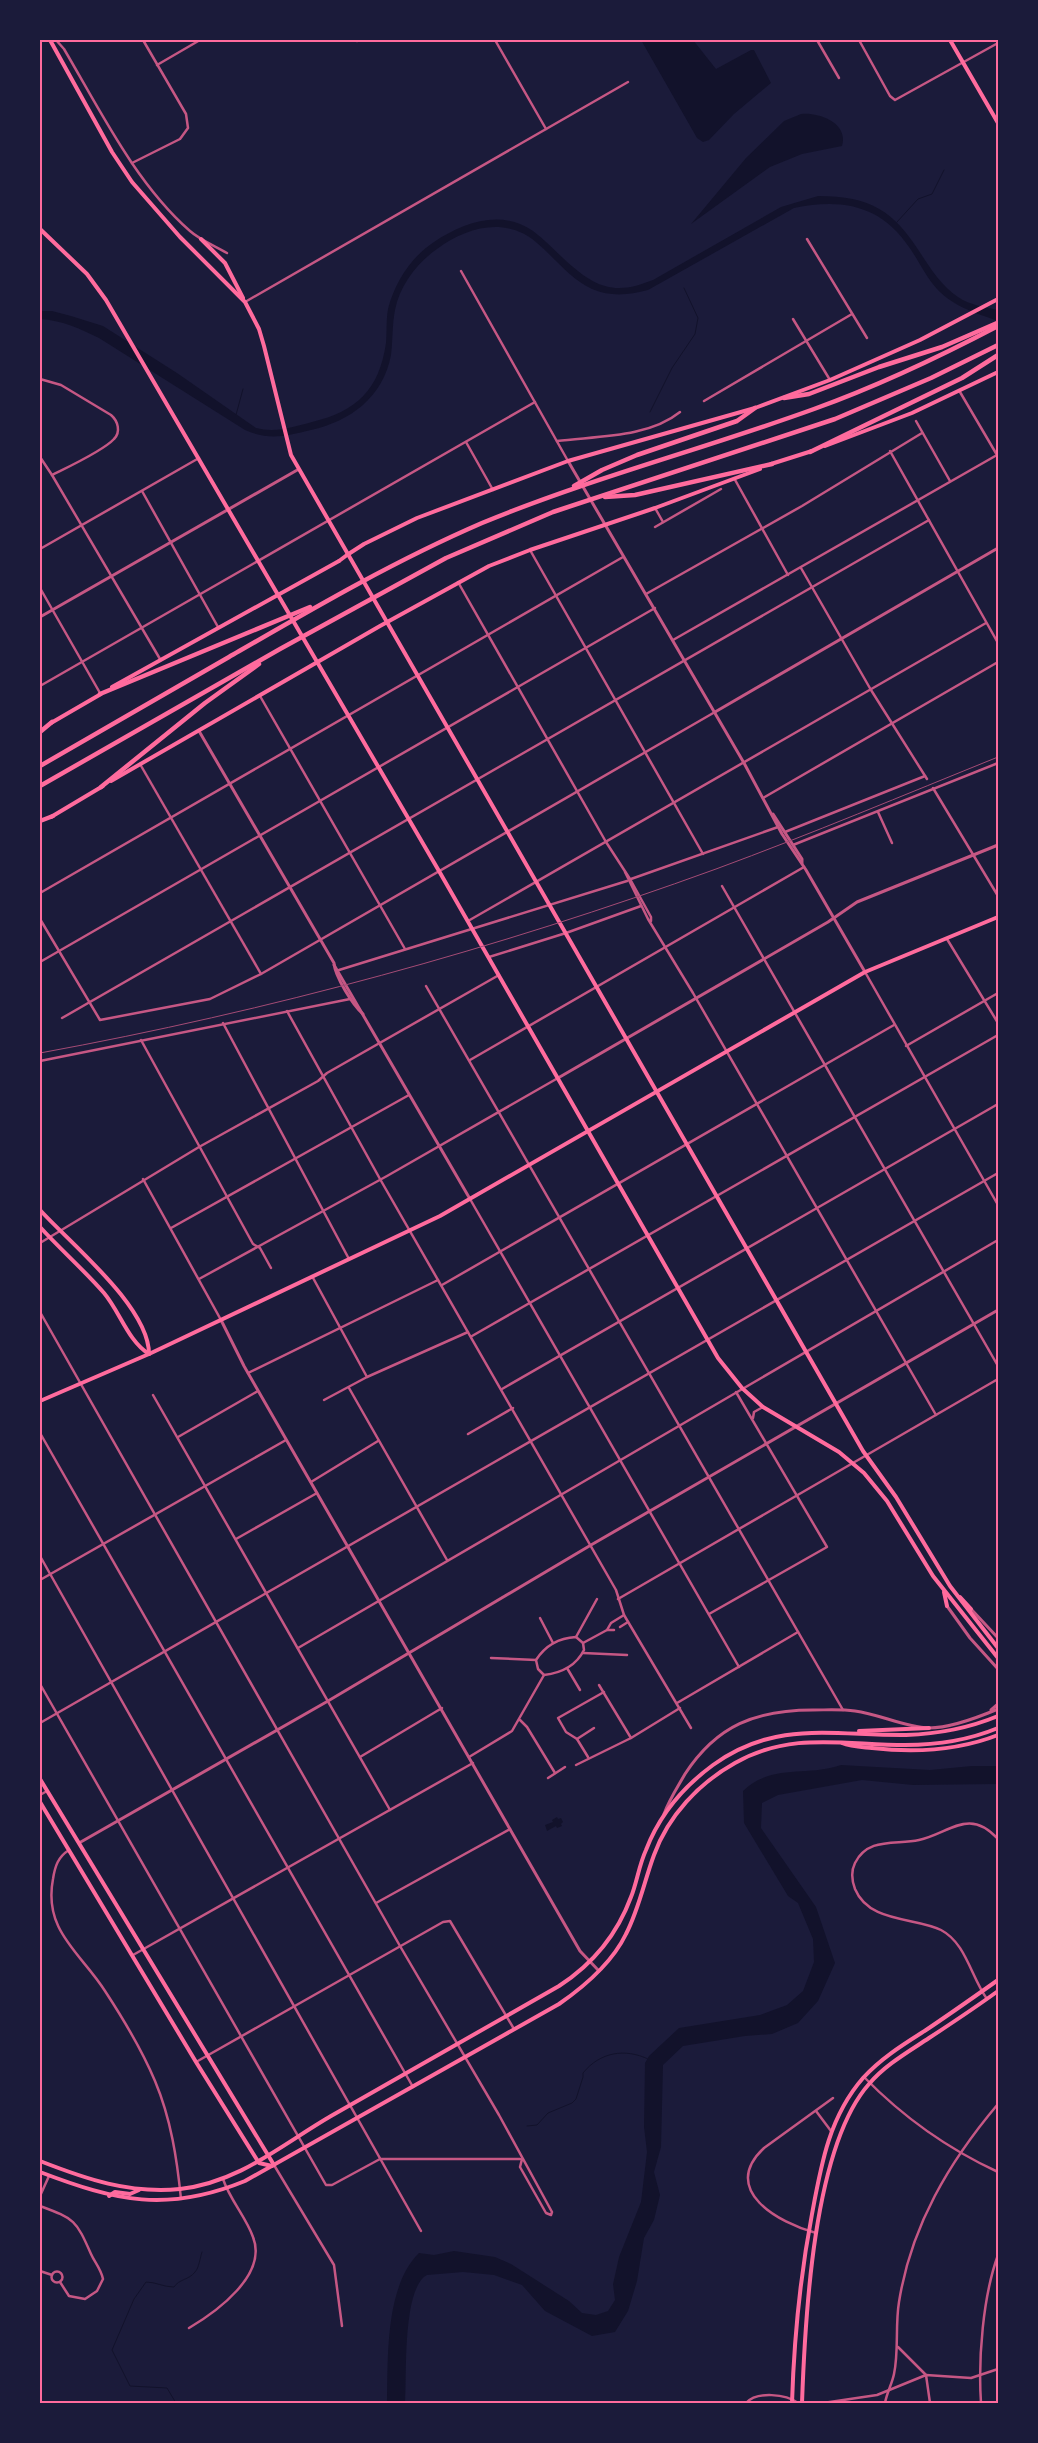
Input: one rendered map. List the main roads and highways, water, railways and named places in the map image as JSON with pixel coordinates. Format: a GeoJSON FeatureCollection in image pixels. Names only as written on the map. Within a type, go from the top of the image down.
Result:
{"type":"FeatureCollection","features":[{"type":"Feature","properties":{"kind":"highway"},"geometry":{"type":"LineString","coordinates":[[784,398],[809,394],[879,367],[942,347],[998,324]]}},
{"type":"Feature","properties":{"kind":"highway"},"geometry":{"type":"LineString","coordinates":[[40,766],[323,602],[400,560],[482,524],[564,492],[818,408],[876,385],[954,349],[998,324]]}},
{"type":"Feature","properties":{"kind":"highway"},"geometry":{"type":"LineString","coordinates":[[40,786],[280,649],[446,558],[515,527],[596,498],[836,420],[998,345]]}},
{"type":"Feature","properties":{"kind":"highway"},"geometry":{"type":"LineString","coordinates":[[810,452],[962,378],[998,355]]}},
{"type":"Feature","properties":{"kind":"highway"},"geometry":{"type":"LineString","coordinates":[[564,492],[602,470],[637,455],[737,421],[755,408]]}},
{"type":"Feature","properties":{"kind":"highway"},"geometry":{"type":"LineString","coordinates":[[596,498],[635,495],[772,464]]}},
{"type":"Feature","properties":{"kind":"highway"},"geometry":{"type":"LineString","coordinates":[[100,694],[323,602]]}},
{"type":"Feature","properties":{"kind":"highway"},"geometry":{"type":"LineString","coordinates":[[100,787],[205,702],[280,649]]}},
{"type":"Feature","properties":{"kind":"highway"},"geometry":{"type":"LineString","coordinates":[[40,731],[52,722]]}},
{"type":"Feature","properties":{"kind":"highway"},"geometry":{"type":"LineString","coordinates":[[40,822],[53,816]]}},
{"type":"Feature","properties":{"kind":"main road"},"geometry":{"type":"LineString","coordinates":[[50,40],[112,152],[132,182],[180,237],[246,302]]}},
{"type":"Feature","properties":{"kind":"main road"},"geometry":{"type":"LineString","coordinates":[[950,40],[998,123]]}},
{"type":"Feature","properties":{"kind":"main road"},"geometry":{"type":"LineString","coordinates":[[40,229],[69,255],[101,294],[175,417],[529,1026],[718,1358],[742,1388],[763,1407],[836,1450],[874,1484],[887,1501],[943,1590],[998,1658]]}},
{"type":"Feature","properties":{"kind":"main road"},"geometry":{"type":"LineString","coordinates":[[201,239],[225,263],[259,330],[291,456],[866,1455],[896,1497],[950,1586],[998,1648]]}},
{"type":"Feature","properties":{"kind":"main road"},"geometry":{"type":"LineString","coordinates":[[52,722],[160,659],[339,561],[394,528],[568,461],[784,398],[920,340],[998,299]]}},
{"type":"Feature","properties":{"kind":"main road"},"geometry":{"type":"LineString","coordinates":[[53,816],[100,787],[458,582],[530,550],[655,508],[912,414],[998,372]]}},
{"type":"Feature","properties":{"kind":"main road"},"geometry":{"type":"LineString","coordinates":[[40,1401],[149,1354],[410,1230],[470,1199],[865,972],[998,917]]}},
{"type":"Feature","properties":{"kind":"main road"},"geometry":{"type":"LineString","coordinates":[[40,1210],[112,1284],[133,1311],[149,1343],[149,1354]]}},
{"type":"Feature","properties":{"kind":"main road"},"geometry":{"type":"LineString","coordinates":[[40,1227],[103,1292],[138,1347],[149,1354]]}},
{"type":"Feature","properties":{"kind":"main road"},"geometry":{"type":"LineString","coordinates":[[103,1292],[112,1284]]}},
{"type":"Feature","properties":{"kind":"main road"},"geometry":{"type":"LineString","coordinates":[[919,1553],[930,1554]]}},
{"type":"Feature","properties":{"kind":"main road"},"geometry":{"type":"LineString","coordinates":[[950,1586],[972,1609]]}},
{"type":"Feature","properties":{"kind":"main road"},"geometry":{"type":"LineString","coordinates":[[943,1590],[947,1606]]}},
{"type":"Feature","properties":{"kind":"main road"},"geometry":{"type":"LineString","coordinates":[[849,1732],[924,1734],[964,1728],[998,1716]]}},
{"type":"Feature","properties":{"kind":"main road"},"geometry":{"type":"LineString","coordinates":[[40,2161],[100,2183],[139,2190],[180,2189],[223,2179],[259,2162],[351,2104],[566,1981],[590,1963],[611,1938],[624,1915],[646,1850],[672,1803],[698,1776],[730,1754],[749,1746],[790,1734],[929,1728]]}},
{"type":"Feature","properties":{"kind":"main road"},"geometry":{"type":"LineString","coordinates":[[40,2172],[109,2196],[148,2200],[181,2199],[226,2189],[274,2166],[563,2001],[599,1972],[621,1944],[633,1920],[662,1838],[680,1810],[698,1790],[719,1772],[753,1754],[801,1742],[837,1741],[887,1745],[926,1745],[950,1742],[998,1728]]}},
{"type":"Feature","properties":{"kind":"main road"},"geometry":{"type":"LineString","coordinates":[[837,1741],[847,1745],[893,1750],[932,1751],[956,1747],[998,1735]]}},
{"type":"Feature","properties":{"kind":"main road"},"geometry":{"type":"LineString","coordinates":[[40,1779],[274,2166]]}},
{"type":"Feature","properties":{"kind":"main road"},"geometry":{"type":"LineString","coordinates":[[40,1802],[196,2062],[259,2162],[274,2166]]}},
{"type":"Feature","properties":{"kind":"main road"},"geometry":{"type":"LineString","coordinates":[[69,1850],[79,1843]]}},
{"type":"Feature","properties":{"kind":"main road"},"geometry":{"type":"LineString","coordinates":[[792,2401],[797,2313],[809,2231],[830,2131],[851,2092],[880,2061],[998,1980]]}},
{"type":"Feature","properties":{"kind":"main road"},"geometry":{"type":"LineString","coordinates":[[800,2403],[806,2322],[817,2233],[834,2148],[846,2118],[869,2083],[897,2060],[998,1991]]}},
{"type":"Feature","properties":{"kind":"main road"},"geometry":{"type":"LineString","coordinates":[[226,2110],[235,2104]]}},
{"type":"Feature","properties":{"kind":"main road"},"geometry":{"type":"LineString","coordinates":[[826,2145],[834,2148]]}},
{"type":"Feature","properties":{"kind":"main road"},"geometry":{"type":"LineString","coordinates":[[49,2176],[53,2166]]}},
{"type":"Feature","properties":{"kind":"main road"},"geometry":{"type":"LineString","coordinates":[[109,2196],[115,2192],[130,2194],[139,2190]]}},
{"type":"Feature","properties":{"kind":"waterway"},"geometry":{"type":"LineString","coordinates":[[897,222],[918,199],[932,194],[944,170]]}},
{"type":"Feature","properties":{"kind":"waterway"},"geometry":{"type":"LineString","coordinates":[[650,412],[672,368],[695,334],[698,318],[684,288]]}},
{"type":"Feature","properties":{"kind":"waterway"},"geometry":{"type":"LineString","coordinates":[[236,415],[243,389]]}},
{"type":"Feature","properties":{"kind":"waterway"},"geometry":{"type":"LineString","coordinates":[[527,2126],[537,2125],[548,2113],[572,2103],[576,2099],[583,2073],[597,2060],[605,2056],[622,2053],[648,2059]]}},
{"type":"Feature","properties":{"kind":"waterway"},"geometry":{"type":"LineString","coordinates":[[176,2403],[167,2388],[130,2386],[112,2350],[134,2299],[146,2282],[174,2287],[195,2272],[202,2252]]}},
{"type":"Feature","properties":{"kind":"railway"},"geometry":{"type":"LineString","coordinates":[[40,1053],[212,1018],[297,997],[382,975],[550,926],[752,856],[998,757]]}}]}
